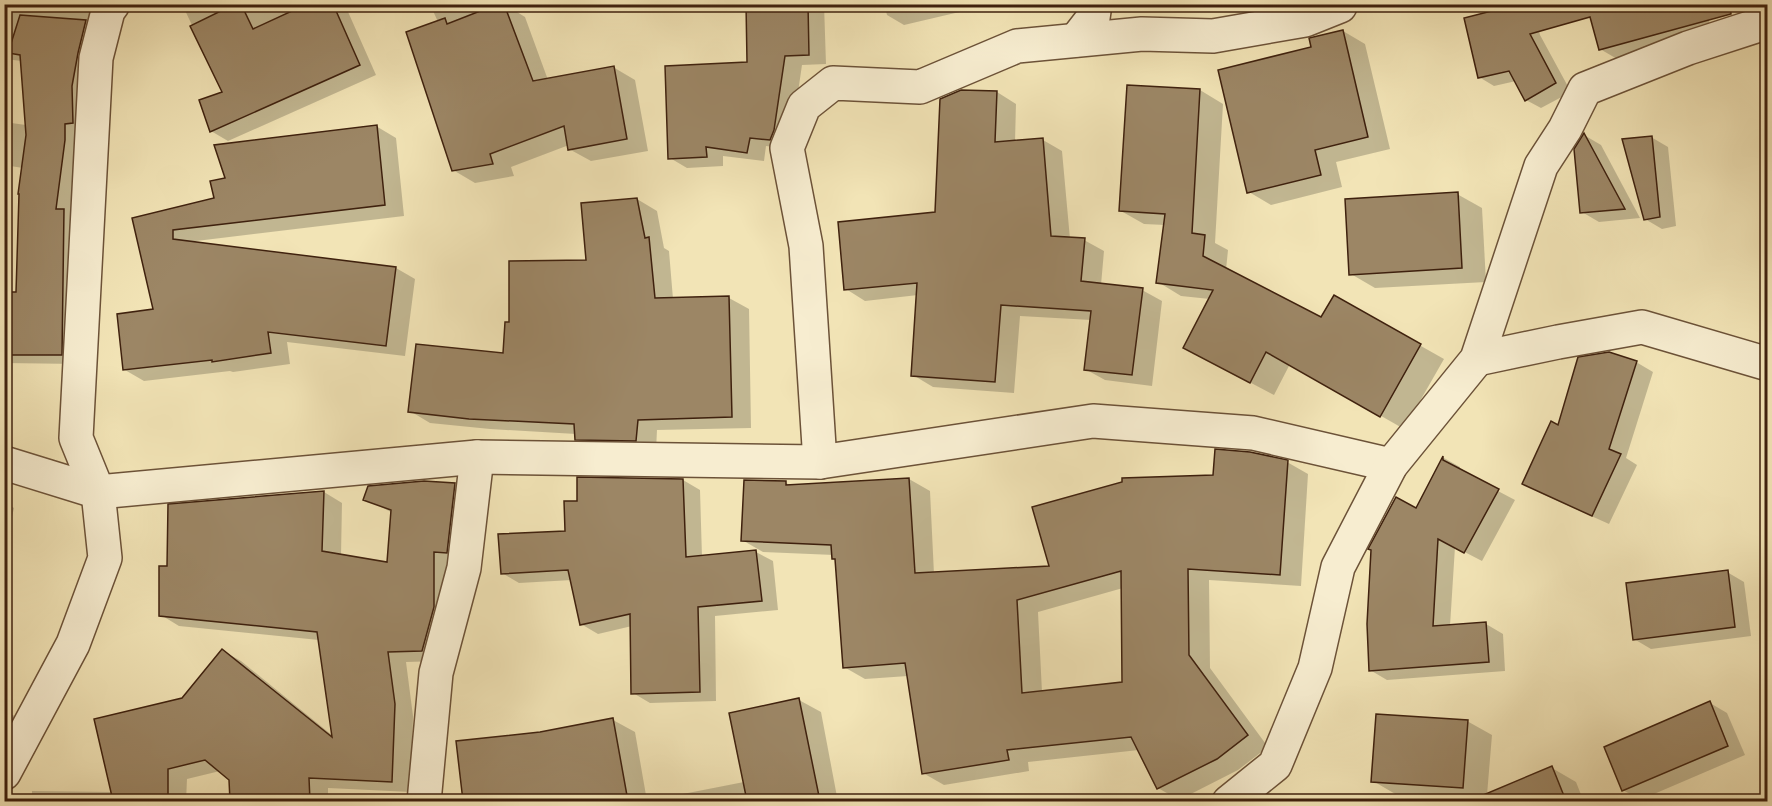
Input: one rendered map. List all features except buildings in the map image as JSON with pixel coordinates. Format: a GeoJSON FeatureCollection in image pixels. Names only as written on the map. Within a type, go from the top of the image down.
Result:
{"type":"FeatureCollection","features":[{"type":"Feature","properties":{"kind":"street"},"geometry":{"type":"LineString","coordinates":[[4,773],[74,644],[105,558],[98,492],[76,438],[96,58],[108,11],[112,4]]}},
{"type":"Feature","properties":{"kind":"street"},"geometry":{"type":"LineString","coordinates":[[1076,40],[1093,18],[1095,4]]}},
{"type":"Feature","properties":{"kind":"street"},"geometry":{"type":"LineString","coordinates":[[820,462],[806,246],[787,148],[804,106],[833,83],[920,87],[1017,46],[1142,34],[1214,36],[1305,20],[1340,6]]}},
{"type":"Feature","properties":{"kind":"street"},"geometry":{"type":"LineString","coordinates":[[1229,801],[1275,765],[1316,668],[1338,567],[1391,465],[1477,359],[1541,166],[1565,129],[1585,89],[1688,48],[1767,22]]}},
{"type":"Feature","properties":{"kind":"street"},"geometry":{"type":"LineString","coordinates":[[1477,359],[1642,327],[1767,364]]}},
{"type":"Feature","properties":{"kind":"street"},"geometry":{"type":"LineString","coordinates":[[4,463],[98,492],[477,457],[820,462],[1093,421],[1253,433],[1391,465]]}},
{"type":"Feature","properties":{"kind":"street"},"geometry":{"type":"LineString","coordinates":[[424,801],[436,673],[464,568],[477,457]]}}]}
